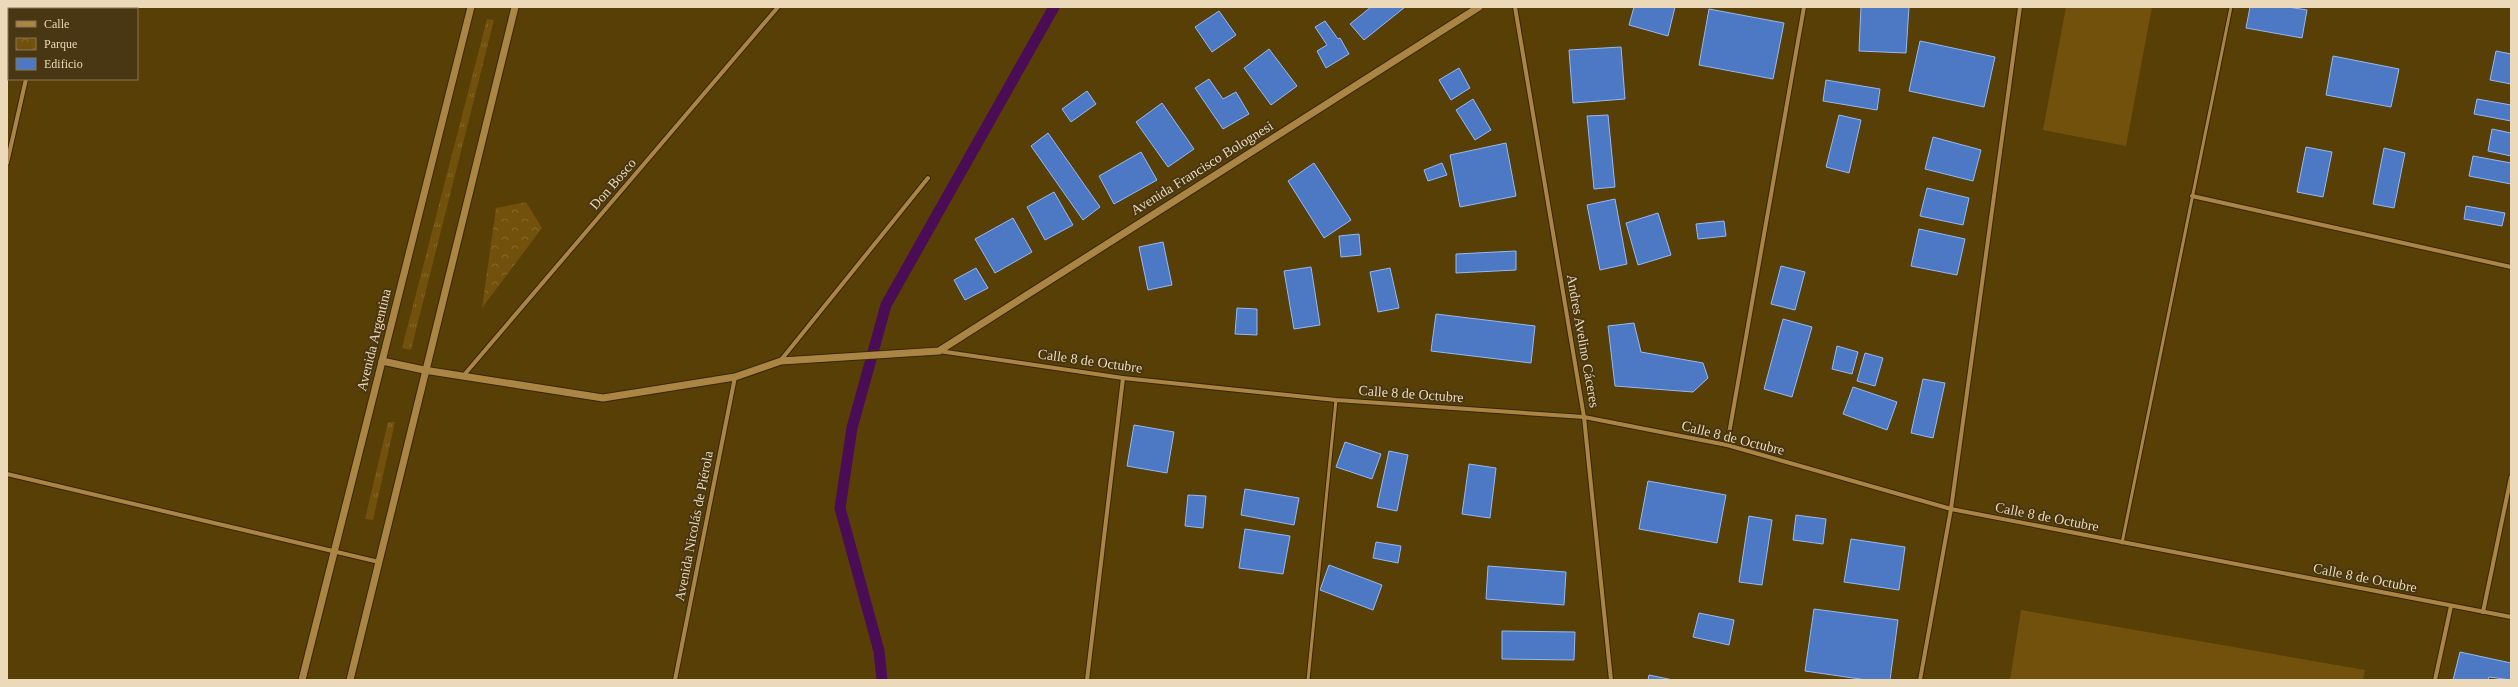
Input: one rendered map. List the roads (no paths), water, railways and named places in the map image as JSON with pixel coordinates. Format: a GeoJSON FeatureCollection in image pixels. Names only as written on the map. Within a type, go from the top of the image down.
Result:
{"type":"FeatureCollection","features":[{"type":"Feature","properties":{"kind":"street","name":"Avenida Argentina"},"geometry":{"type":"LineString","coordinates":[[302,680],[336,552],[382,361],[471,7]]}},
{"type":"Feature","properties":{"kind":"street"},"geometry":{"type":"LineString","coordinates":[[350,680],[424,370],[515,7]]}},
{"type":"Feature","properties":{"kind":"street","name":"Don Bosco"},"geometry":{"type":"LineString","coordinates":[[464,374],[778,7]]}},
{"type":"Feature","properties":{"kind":"street","name":"Avenida Francisco Bolognesi"},"geometry":{"type":"LineString","coordinates":[[936,351],[1479,7]]}},
{"type":"Feature","properties":{"kind":"street","name":"Andres Avelino Cáceres"},"geometry":{"type":"LineString","coordinates":[[1515,7],[1584,417],[1611,680]]}},
{"type":"Feature","properties":{"kind":"street"},"geometry":{"type":"LineString","coordinates":[[1727,445],[1804,7]]}},
{"type":"Feature","properties":{"kind":"street"},"geometry":{"type":"LineString","coordinates":[[1920,680],[1951,509],[2020,7]]}},
{"type":"Feature","properties":{"kind":"street"},"geometry":{"type":"LineString","coordinates":[[7,162],[26,80]]}},
{"type":"Feature","properties":{"kind":"street"},"geometry":{"type":"LineString","coordinates":[[781,361],[928,178]]}},
{"type":"Feature","properties":{"kind":"street"},"geometry":{"type":"LineString","coordinates":[[2192,196],[2511,267]]}},
{"type":"Feature","properties":{"kind":"street"},"geometry":{"type":"LineString","coordinates":[[382,361],[424,370],[464,374],[603,398],[735,377],[781,361],[936,351]]}},
{"type":"Feature","properties":{"kind":"street","name":"Calle 8 de Octubre"},"geometry":{"type":"LineString","coordinates":[[936,351],[1123,378],[1336,400],[1584,417],[1727,445],[1951,509],[2511,617]]}},
{"type":"Feature","properties":{"kind":"street","name":"Avenida Nicolás de Piérola"},"geometry":{"type":"LineString","coordinates":[[675,680],[735,377]]}},
{"type":"Feature","properties":{"kind":"street"},"geometry":{"type":"LineString","coordinates":[[1087,680],[1123,378]]}},
{"type":"Feature","properties":{"kind":"street"},"geometry":{"type":"LineString","coordinates":[[7,474],[379,562]]}},
{"type":"Feature","properties":{"kind":"street"},"geometry":{"type":"LineString","coordinates":[[2483,612],[2511,477]]}},
{"type":"Feature","properties":{"kind":"street"},"geometry":{"type":"LineString","coordinates":[[2435,680],[2451,606]]}},
{"type":"Feature","properties":{"kind":"lane"},"geometry":{"type":"LineString","coordinates":[[2122,542],[2231,7]]}},
{"type":"Feature","properties":{"kind":"lane"},"geometry":{"type":"LineString","coordinates":[[1308,680],[1336,400]]}},
{"type":"Feature","properties":{"kind":"waterway"},"geometry":{"type":"LineString","coordinates":[[882,680],[879,651],[840,508],[852,428],[886,305],[1054,7]]}}]}
